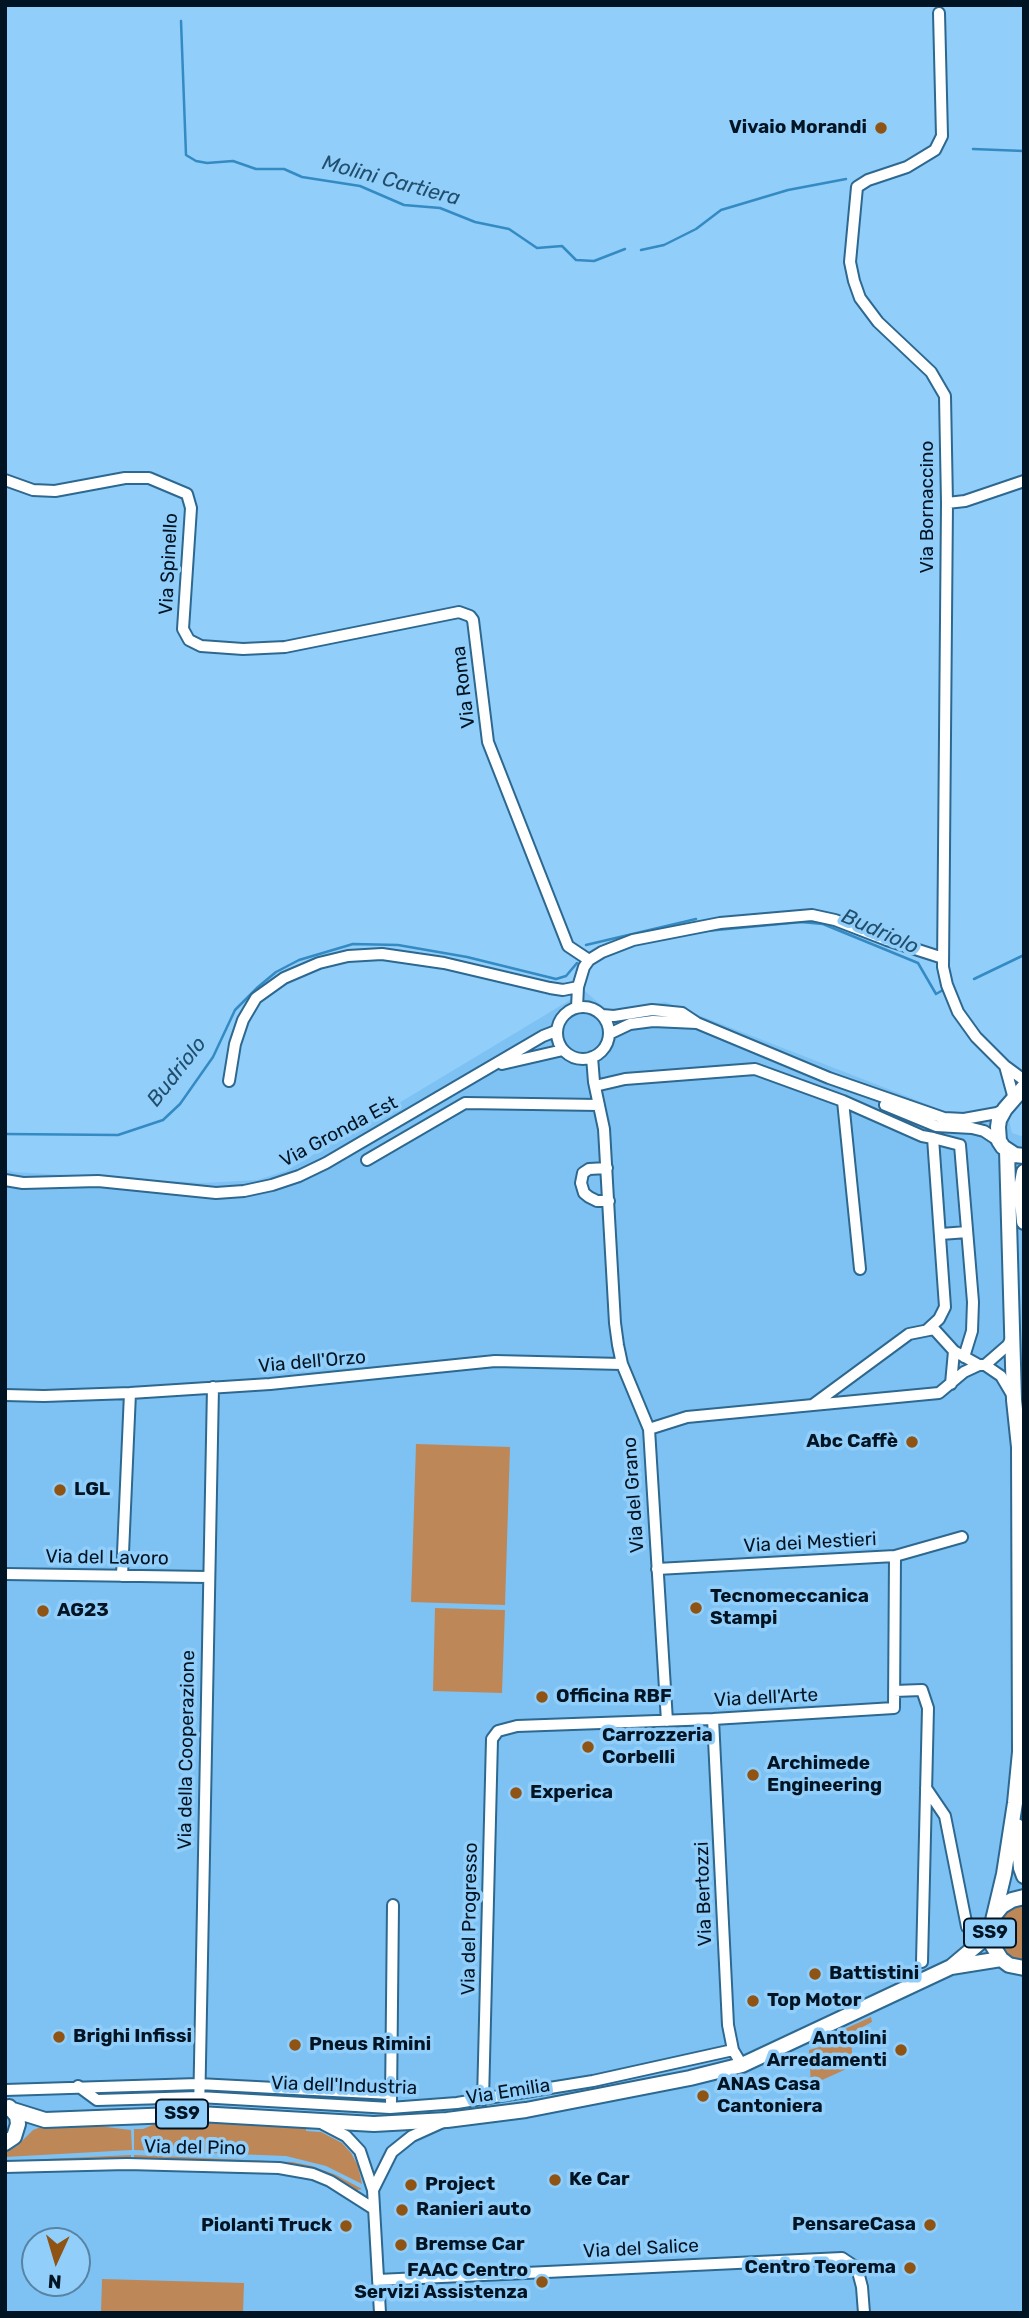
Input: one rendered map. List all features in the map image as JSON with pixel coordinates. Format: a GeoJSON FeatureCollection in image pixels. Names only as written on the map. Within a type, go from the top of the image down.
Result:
{"type":"FeatureCollection","features":[{"type":"Feature","properties":{"kind":"main road"},"geometry":{"type":"LineString","coordinates":[[994,1916],[1004,1874],[1022,1747],[1019,1400],[1003,1146],[999,1120],[1024,1087]]}},
{"type":"Feature","properties":{"kind":"main road"},"geometry":{"type":"LineString","coordinates":[[1003,1146],[1024,1156]]}},
{"type":"Feature","properties":{"kind":"main road"},"geometry":{"type":"LineString","coordinates":[[1024,1172],[1021,1188],[1024,1222]]}},
{"type":"Feature","properties":{"kind":"main road"},"geometry":{"type":"LineString","coordinates":[[1015,1803],[1024,1876]]}},
{"type":"Feature","properties":{"kind":"main road","name":"SS9"},"geometry":{"type":"LineString","coordinates":[[1022,1971],[1001,1959],[991,1943],[990,1934],[994,1916],[1002,1906],[1024,1897]]}},
{"type":"Feature","properties":{"kind":"main road","name":"Via Emilia"},"geometry":{"type":"LineString","coordinates":[[8,2106],[45,2120],[199,2114],[390,2124],[526,2110],[690,2078],[742,2065],[951,1967],[990,1934]]}},
{"type":"Feature","properties":{"kind":"main road","name":"Via Emilia"},"geometry":{"type":"LineString","coordinates":[[951,1967],[1001,1959]]}},
{"type":"Feature","properties":{"kind":"main road","name":"Via Emilia"},"geometry":{"type":"LineString","coordinates":[[8,2106],[18,2124],[10,2140]]}},
{"type":"Feature","properties":{"kind":"main road","name":"Via Emilia"},"geometry":{"type":"LineString","coordinates":[[10,2140],[45,2120]]}},
{"type":"Feature","properties":{"kind":"street","name":"Via Bornaccino"},"geometry":{"type":"LineString","coordinates":[[939,13],[942,136],[935,150],[907,167],[868,180],[857,187],[850,261],[853,281],[860,298],[878,322],[931,372],[945,396],[947,503],[943,958],[947,985],[958,1012],[976,1037],[1005,1066],[1024,1080]]}},
{"type":"Feature","properties":{"kind":"street","name":"Via Spinello"},"geometry":{"type":"LineString","coordinates":[[5,480],[33,490],[55,491],[125,478],[149,478],[187,495],[191,508],[183,629],[189,640],[201,646],[243,649]]}},
{"type":"Feature","properties":{"kind":"street"},"geometry":{"type":"LineString","coordinates":[[947,503],[965,502],[1024,481]]}},
{"type":"Feature","properties":{"kind":"street","name":"Via Roma"},"geometry":{"type":"LineString","coordinates":[[243,649],[285,647],[459,612],[470,616],[474,620],[488,742],[568,946],[589,960]]}},
{"type":"Feature","properties":{"kind":"street"},"geometry":{"type":"LineString","coordinates":[[943,958],[835,920],[812,915],[720,923],[633,940],[601,952],[584,967],[577,1007],[591,1008],[603,1015],[614,1016],[652,1010],[682,1013],[696,1023],[829,1078],[922,1122],[984,1131],[1003,1146]]}},
{"type":"Feature","properties":{"kind":"street"},"geometry":{"type":"LineString","coordinates":[[229,1081],[235,1044],[243,1020],[256,998],[284,978],[319,963],[348,956],[382,954],[443,963],[550,988],[579,987]]}},
{"type":"Feature","properties":{"kind":"street","name":"Via Gronda Est"},"geometry":{"type":"LineString","coordinates":[[5,1180],[23,1183],[98,1181],[216,1193],[272,1185],[326,1163],[543,1036],[556,1031],[562,1016],[577,1007]]}},
{"type":"Feature","properties":{"kind":"street"},"geometry":{"type":"LineString","coordinates":[[580,1059],[592,1057],[604,1048],[609,1034],[603,1015]]}},
{"type":"Feature","properties":{"kind":"street"},"geometry":{"type":"LineString","coordinates":[[609,1034],[629,1024],[653,1021],[696,1023]]}},
{"type":"Feature","properties":{"kind":"street"},"geometry":{"type":"LineString","coordinates":[[556,1031],[559,1045],[580,1059],[594,1084]]}},
{"type":"Feature","properties":{"kind":"street","name":"Via Gronda Est"},"geometry":{"type":"LineString","coordinates":[[492,1066],[563,1050]]}},
{"type":"Feature","properties":{"kind":"street"},"geometry":{"type":"LineString","coordinates":[[592,1057],[594,1084]]}},
{"type":"Feature","properties":{"kind":"street","name":"Via Bornaccino"},"geometry":{"type":"LineString","coordinates":[[1005,1066],[1010,1104]]}},
{"type":"Feature","properties":{"kind":"street"},"geometry":{"type":"LineString","coordinates":[[594,1084],[625,1079],[755,1069],[843,1101],[922,1136],[960,1145],[973,1302],[972,1331],[959,1354],[951,1384]]}},
{"type":"Feature","properties":{"kind":"street"},"geometry":{"type":"LineString","coordinates":[[829,1078],[944,1118],[964,1119],[997,1113],[1010,1104]]}},
{"type":"Feature","properties":{"kind":"street","name":"Via del Grano"},"geometry":{"type":"LineString","coordinates":[[594,1084],[604,1129],[615,1323],[622,1364],[649,1429],[667,1721]]}},
{"type":"Feature","properties":{"kind":"street"},"geometry":{"type":"LineString","coordinates":[[843,1101],[860,1269]]}},
{"type":"Feature","properties":{"kind":"street"},"geometry":{"type":"LineString","coordinates":[[367,1160],[465,1103],[599,1105]]}},
{"type":"Feature","properties":{"kind":"street"},"geometry":{"type":"LineString","coordinates":[[927,1330],[939,1319],[945,1307],[933,1138]]}},
{"type":"Feature","properties":{"kind":"street"},"geometry":{"type":"LineString","coordinates":[[607,1168],[589,1169],[583,1173],[582,1183],[584,1193],[589,1198],[608,1201]]}},
{"type":"Feature","properties":{"kind":"street","name":"Via Gronda Est"},"geometry":{"type":"LineString","coordinates":[[5,1190],[23,1183]]}},
{"type":"Feature","properties":{"kind":"street"},"geometry":{"type":"LineString","coordinates":[[941,1234],[967,1232]]}},
{"type":"Feature","properties":{"kind":"street"},"geometry":{"type":"LineString","coordinates":[[814,1404],[909,1334],[934,1329],[959,1354],[1001,1376],[1019,1400]]}},
{"type":"Feature","properties":{"kind":"street"},"geometry":{"type":"LineString","coordinates":[[649,1429],[687,1417],[939,1393],[964,1372],[982,1365],[1008,1345],[1013,1333]]}},
{"type":"Feature","properties":{"kind":"street","name":"Via dell'Orzo"},"geometry":{"type":"LineString","coordinates":[[5,1395],[130,1393],[284,1383],[495,1361],[622,1364]]}},
{"type":"Feature","properties":{"kind":"street","name":"Via della Cooperazione"},"geometry":{"type":"LineString","coordinates":[[199,2114],[213,1387]]}},
{"type":"Feature","properties":{"kind":"street"},"geometry":{"type":"LineString","coordinates":[[122,1576],[130,1393]]}},
{"type":"Feature","properties":{"kind":"street","name":"Via dei Mestieri"},"geometry":{"type":"LineString","coordinates":[[657,1569],[895,1556],[962,1538]]}},
{"type":"Feature","properties":{"kind":"street"},"geometry":{"type":"LineString","coordinates":[[895,1556],[894,1691],[922,1690],[928,1708],[922,1962]]}},
{"type":"Feature","properties":{"kind":"street","name":"Via del Lavoro"},"geometry":{"type":"LineString","coordinates":[[5,1574],[208,1577]]}},
{"type":"Feature","properties":{"kind":"street","name":"Via dell'Arte"},"geometry":{"type":"LineString","coordinates":[[492,1739],[498,1731],[517,1726],[713,1719],[894,1708],[894,1691]]}},
{"type":"Feature","properties":{"kind":"street","name":"Via Bertozzi"},"geometry":{"type":"LineString","coordinates":[[713,1719],[728,2025],[733,2050],[742,2065]]}},
{"type":"Feature","properties":{"kind":"street","name":"Via del Progresso"},"geometry":{"type":"LineString","coordinates":[[483,2100],[492,1739]]}},
{"type":"Feature","properties":{"kind":"street"},"geometry":{"type":"LineString","coordinates":[[926,1788],[946,1816],[967,1927]]}},
{"type":"Feature","properties":{"kind":"street"},"geometry":{"type":"LineString","coordinates":[[390,2124],[393,1905]]}},
{"type":"Feature","properties":{"kind":"street","name":"Via dell'Industria"},"geometry":{"type":"LineString","coordinates":[[78,2086],[97,2099],[199,2097],[390,2108],[483,2100],[593,2081],[733,2050]]}},
{"type":"Feature","properties":{"kind":"street"},"geometry":{"type":"LineString","coordinates":[[593,2081],[596,2096]]}},
{"type":"Feature","properties":{"kind":"street","name":"Via dell'Industria"},"geometry":{"type":"LineString","coordinates":[[5,2090],[198,2084],[391,2094]]}},
{"type":"Feature","properties":{"kind":"street"},"geometry":{"type":"LineString","coordinates":[[142,2085],[142,2098]]}},
{"type":"Feature","properties":{"kind":"street"},"geometry":{"type":"LineString","coordinates":[[248,2100],[249,2087]]}},
{"type":"Feature","properties":{"kind":"street"},"geometry":{"type":"LineString","coordinates":[[308,2103],[309,2090]]}},
{"type":"Feature","properties":{"kind":"street"},"geometry":{"type":"LineString","coordinates":[[373,2190],[392,2152],[412,2136],[447,2120]]}},
{"type":"Feature","properties":{"kind":"street"},"geometry":{"type":"LineString","coordinates":[[318,2121],[346,2136],[360,2151],[373,2190],[380,2313]]}},
{"type":"Feature","properties":{"kind":"street","name":"Via del Pino"},"geometry":{"type":"LineString","coordinates":[[5,2167],[127,2164],[279,2168],[330,2181],[374,2209]]}},
{"type":"Feature","properties":{"kind":"street","name":"Via del Salice"},"geometry":{"type":"LineString","coordinates":[[378,2280],[842,2258],[857,2268],[864,2313]]}},
{"type":"Feature","properties":{"kind":"shaded area"},"geometry":{"type":"Polygon","coordinates":[[[585,991],[611,1010],[665,1002],[942,1110],[965,1115],[1006,1106],[1012,1133],[1024,1137],[1024,2313],[5,2313],[5,1169],[14,1172],[203,1183],[257,1180],[286,1171],[585,991]]]}},
{"type":"Feature","properties":{"kind":"shaded area"},"geometry":{"type":"Polygon","coordinates":[[[416,1444],[510,1447],[505,1605],[411,1602],[416,1444]]]}},
{"type":"Feature","properties":{"kind":"shaded area"},"geometry":{"type":"Polygon","coordinates":[[[435,1608],[505,1610],[502,1693],[433,1691],[435,1608]]]}},
{"type":"Feature","properties":{"kind":"shaded area"},"geometry":{"type":"Polygon","coordinates":[[[1024,1903],[1024,1961],[1008,1956],[1001,1949],[997,1941],[997,1923],[1007,1908],[1024,1903]]]}},
{"type":"Feature","properties":{"kind":"shaded area"},"geometry":{"type":"Polygon","coordinates":[[[871,2017],[872,2022],[849,2034],[812,2044],[871,2017]]]}},
{"type":"Feature","properties":{"kind":"shaded area"},"geometry":{"type":"Polygon","coordinates":[[[851,2038],[853,2066],[811,2085],[809,2050],[851,2038]]]}},
{"type":"Feature","properties":{"kind":"shaded area"},"geometry":{"type":"Polygon","coordinates":[[[162,2121],[306,2127],[306,2131],[321,2132],[342,2143],[358,2166],[362,2184],[326,2166],[286,2156],[134,2150],[134,2129],[143,2129],[162,2121]]]}},
{"type":"Feature","properties":{"kind":"shaded area"},"geometry":{"type":"Polygon","coordinates":[[[97,2123],[98,2126],[131,2130],[132,2150],[5,2157],[5,2153],[17,2146],[33,2130],[41,2127],[97,2123]]]}},
{"type":"Feature","properties":{"kind":"shaded area"},"geometry":{"type":"Polygon","coordinates":[[[131,2155],[131,2158],[5,2162],[5,2161],[131,2155]]]}},
{"type":"Feature","properties":{"kind":"shaded area"},"geometry":{"type":"Polygon","coordinates":[[[134,2155],[292,2162],[336,2175],[362,2189],[357,2190],[341,2181],[289,2165],[134,2158],[134,2155]]]}},
{"type":"Feature","properties":{"kind":"shaded area"},"geometry":{"type":"Polygon","coordinates":[[[102,2279],[244,2283],[243,2313],[101,2313],[102,2279]]]}},
{"type":"Feature","properties":{"kind":"waterway","name":"Molini Cartiera"},"geometry":{"type":"LineString","coordinates":[[181,21],[186,155],[196,161],[233,161],[256,169],[284,169],[302,177],[360,186],[404,205],[440,208],[475,222],[509,229],[537,248],[562,246],[576,260],[594,261],[625,249]]}},
{"type":"Feature","properties":{"kind":"waterway","name":"Molini Cartiera"},"geometry":{"type":"LineString","coordinates":[[973,149],[1024,151]]}},
{"type":"Feature","properties":{"kind":"waterway","name":"Molini Cartiera"},"geometry":{"type":"LineString","coordinates":[[641,250],[664,245],[696,229],[721,210],[788,190],[846,179]]}},
{"type":"Feature","properties":{"kind":"waterway","name":"Budriolo"},"geometry":{"type":"LineString","coordinates":[[586,945],[696,919]]}},
{"type":"Feature","properties":{"kind":"waterway","name":"Budriolo"},"geometry":{"type":"LineString","coordinates":[[706,931],[801,922],[823,924],[918,963],[936,994],[943,990]]}},
{"type":"Feature","properties":{"kind":"waterway","name":"Budriolo"},"geometry":{"type":"LineString","coordinates":[[5,1134],[118,1135],[163,1120],[180,1104],[213,1057],[235,1010],[276,972],[299,960],[353,944],[398,945],[467,957],[556,979],[566,976],[577,963]]}},
{"type":"Feature","properties":{"kind":"waterway","name":"Budriolo"},"geometry":{"type":"LineString","coordinates":[[974,979],[1024,955]]}},
{"type":"Feature","properties":{"kind":"place","name":"Vivaio Morandi"},"geometry":{"type":"Point","coordinates":[881,128]}},
{"type":"Feature","properties":{"kind":"place","name":"Abc Caffè"},"geometry":{"type":"Point","coordinates":[912,1442]}},
{"type":"Feature","properties":{"kind":"place","name":"LGL"},"geometry":{"type":"Point","coordinates":[60,1490]}},
{"type":"Feature","properties":{"kind":"place","name":"Tecnomeccanica Stampi"},"geometry":{"type":"Point","coordinates":[696,1608]}},
{"type":"Feature","properties":{"kind":"place","name":"AG23"},"geometry":{"type":"Point","coordinates":[43,1611]}},
{"type":"Feature","properties":{"kind":"place","name":"Officina RBF"},"geometry":{"type":"Point","coordinates":[542,1697]}},
{"type":"Feature","properties":{"kind":"place","name":"Carrozzeria Corbelli"},"geometry":{"type":"Point","coordinates":[588,1747]}},
{"type":"Feature","properties":{"kind":"place","name":"Archimede Engineering"},"geometry":{"type":"Point","coordinates":[753,1775]}},
{"type":"Feature","properties":{"kind":"place","name":"Experica"},"geometry":{"type":"Point","coordinates":[516,1793]}},
{"type":"Feature","properties":{"kind":"place","name":"Battistini"},"geometry":{"type":"Point","coordinates":[815,1974]}},
{"type":"Feature","properties":{"kind":"place","name":"Top Motor"},"geometry":{"type":"Point","coordinates":[753,2001]}},
{"type":"Feature","properties":{"kind":"place","name":"Brighi Infissi"},"geometry":{"type":"Point","coordinates":[59,2037]}},
{"type":"Feature","properties":{"kind":"place","name":"Pneus Rimini"},"geometry":{"type":"Point","coordinates":[295,2045]}},
{"type":"Feature","properties":{"kind":"place","name":"Antolini Arredamenti"},"geometry":{"type":"Point","coordinates":[901,2050]}},
{"type":"Feature","properties":{"kind":"place","name":"ANAS Casa Cantoniera"},"geometry":{"type":"Point","coordinates":[703,2096]}},
{"type":"Feature","properties":{"kind":"place","name":"Ke Car"},"geometry":{"type":"Point","coordinates":[555,2180]}},
{"type":"Feature","properties":{"kind":"place","name":"Project"},"geometry":{"type":"Point","coordinates":[411,2185]}},
{"type":"Feature","properties":{"kind":"place","name":"Ranieri auto"},"geometry":{"type":"Point","coordinates":[402,2210]}},
{"type":"Feature","properties":{"kind":"place","name":"PensareCasa"},"geometry":{"type":"Point","coordinates":[930,2225]}},
{"type":"Feature","properties":{"kind":"place","name":"Piolanti Truck"},"geometry":{"type":"Point","coordinates":[346,2226]}},
{"type":"Feature","properties":{"kind":"place","name":"Bremse Car"},"geometry":{"type":"Point","coordinates":[401,2245]}},
{"type":"Feature","properties":{"kind":"place","name":"Centro Teorema"},"geometry":{"type":"Point","coordinates":[910,2268]}},
{"type":"Feature","properties":{"kind":"place","name":"FAAC Centro Servizi Assistenza"},"geometry":{"type":"Point","coordinates":[542,2282]}}]}
